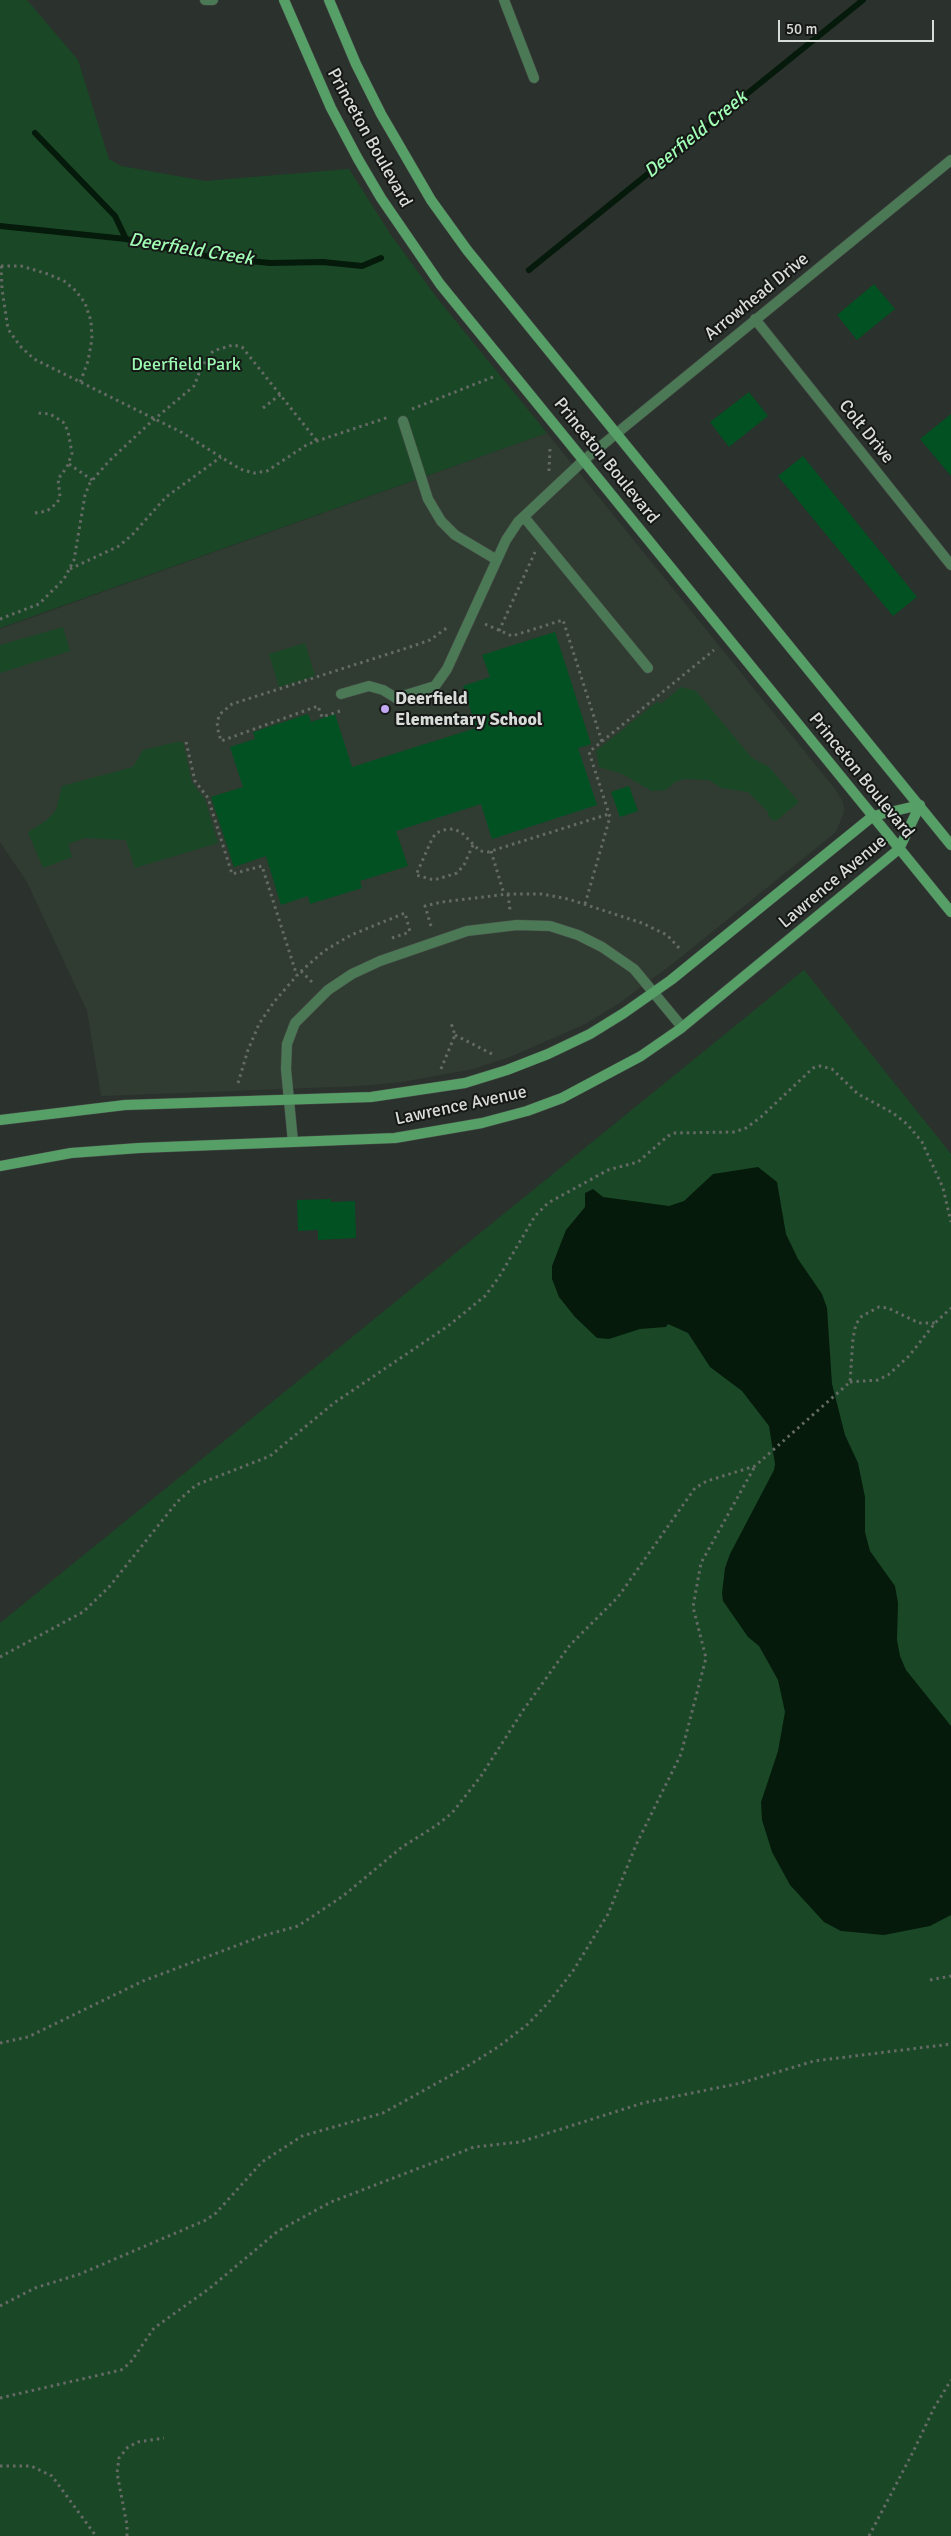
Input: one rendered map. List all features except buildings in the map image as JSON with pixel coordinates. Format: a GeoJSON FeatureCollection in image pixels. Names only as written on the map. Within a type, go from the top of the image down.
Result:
{"type":"FeatureCollection","features":[{"type":"Feature","properties":{"kind":"street"},"geometry":{"type":"LineString","coordinates":[[205,0],[213,0]]}},
{"type":"Feature","properties":{"kind":"street","name":"Princeton Boulevard"},"geometry":{"type":"LineString","coordinates":[[284,0],[331,108],[381,198],[440,284],[951,912]]}},
{"type":"Feature","properties":{"kind":"street","name":"Princeton Boulevard"},"geometry":{"type":"LineString","coordinates":[[330,0],[356,64],[381,114],[431,200],[467,250],[951,845]]}},
{"type":"Feature","properties":{"kind":"street"},"geometry":{"type":"LineString","coordinates":[[504,0],[534,78]]}},
{"type":"Feature","properties":{"kind":"street","name":"Arrowhead Drive"},"geometry":{"type":"LineString","coordinates":[[341,694],[369,686],[383,690],[396,698],[425,691],[435,686],[447,669],[506,540],[524,517],[616,432],[951,160]]}},
{"type":"Feature","properties":{"kind":"street","name":"Colt Drive"},"geometry":{"type":"LineString","coordinates":[[755,319],[951,565]]}},
{"type":"Feature","properties":{"kind":"street"},"geometry":{"type":"LineString","coordinates":[[403,421],[428,499],[441,521],[455,536],[497,560]]}},
{"type":"Feature","properties":{"kind":"street"},"geometry":{"type":"LineString","coordinates":[[524,517],[648,668]]}},
{"type":"Feature","properties":{"kind":"street","name":"Lawrence Avenue"},"geometry":{"type":"LineString","coordinates":[[0,1120],[125,1105],[371,1097],[465,1083],[548,1054],[590,1034],[653,992],[873,816],[920,806]]}},
{"type":"Feature","properties":{"kind":"street","name":"Lawrence Avenue"},"geometry":{"type":"LineString","coordinates":[[0,1166],[71,1153],[139,1148],[395,1138],[434,1133],[527,1111],[562,1098],[641,1056],[682,1027],[899,849],[920,806]]}},
{"type":"Feature","properties":{"kind":"street"},"geometry":{"type":"LineString","coordinates":[[293,1142],[287,1044],[295,1022],[328,990],[352,974],[380,960],[467,931],[517,925],[550,926],[578,935],[619,957],[634,969],[682,1027]]}},
{"type":"Feature","properties":{"kind":"path"},"geometry":{"type":"LineString","coordinates":[[80,383],[88,361],[92,339],[91,320],[85,303],[76,291],[64,281],[21,266],[1,266],[3,305],[8,329],[20,346],[34,359],[80,383],[181,432],[240,469],[254,473],[278,466],[308,444],[317,440],[391,416]]}},
{"type":"Feature","properties":{"kind":"path"},"geometry":{"type":"LineString","coordinates":[[0,619],[39,604],[64,579],[74,560],[85,495],[92,480],[155,419],[194,386],[207,358],[213,350],[223,346],[233,345],[242,347],[317,440]]}},
{"type":"Feature","properties":{"kind":"path"},"geometry":{"type":"LineString","coordinates":[[408,410],[492,377]]}},
{"type":"Feature","properties":{"kind":"path"},"geometry":{"type":"LineString","coordinates":[[263,408],[281,394]]}},
{"type":"Feature","properties":{"kind":"path"},"geometry":{"type":"LineString","coordinates":[[35,513],[47,511],[57,503],[60,497],[58,479],[69,464],[72,453],[68,431],[63,422],[50,414],[37,413]]}},
{"type":"Feature","properties":{"kind":"path"},"geometry":{"type":"LineString","coordinates":[[549,475],[550,449]]}},
{"type":"Feature","properties":{"kind":"path"},"geometry":{"type":"LineString","coordinates":[[70,569],[119,546],[132,535],[166,497],[221,457]]}},
{"type":"Feature","properties":{"kind":"path"},"geometry":{"type":"LineString","coordinates":[[69,464],[92,480]]}},
{"type":"Feature","properties":{"kind":"path"},"geometry":{"type":"LineString","coordinates":[[499,631],[534,553],[546,543]]}},
{"type":"Feature","properties":{"kind":"path"},"geometry":{"type":"LineString","coordinates":[[471,617],[512,636],[563,620],[602,742]]}},
{"type":"Feature","properties":{"kind":"path"},"geometry":{"type":"LineString","coordinates":[[340,711],[322,717],[318,706],[221,741],[217,722],[220,714],[232,704],[430,640],[451,623]]}},
{"type":"Feature","properties":{"kind":"path"},"geometry":{"type":"LineString","coordinates":[[585,904],[610,817],[589,752],[714,650]]}},
{"type":"Feature","properties":{"kind":"path"},"geometry":{"type":"LineString","coordinates":[[186,742],[195,781],[208,798],[232,874],[262,866],[296,976]]}},
{"type":"Feature","properties":{"kind":"path"},"geometry":{"type":"LineString","coordinates":[[858,780],[873,768]]}},
{"type":"Feature","properties":{"kind":"path"},"geometry":{"type":"LineString","coordinates":[[473,845],[464,865],[457,874],[434,880],[416,875],[436,833],[453,828],[461,832],[480,851],[491,851],[609,814]]}},
{"type":"Feature","properties":{"kind":"path"},"geometry":{"type":"LineString","coordinates":[[491,851],[504,894]]}},
{"type":"Feature","properties":{"kind":"path"},"geometry":{"type":"LineString","coordinates":[[431,926],[425,906],[504,894],[542,894],[585,904],[642,923],[667,935],[680,948]]}},
{"type":"Feature","properties":{"kind":"path"},"geometry":{"type":"LineString","coordinates":[[238,1084],[248,1050],[259,1024],[274,1002],[296,976],[324,952],[351,935],[405,913],[410,932]]}},
{"type":"Feature","properties":{"kind":"path"},"geometry":{"type":"LineString","coordinates":[[441,1069],[455,1035],[451,1022]]}},
{"type":"Feature","properties":{"kind":"path"},"geometry":{"type":"LineString","coordinates":[[455,1035],[494,1055]]}},
{"type":"Feature","properties":{"kind":"path"},"geometry":{"type":"LineString","coordinates":[[0,1657],[82,1612],[109,1587],[177,1502],[196,1485],[270,1456],[334,1403],[448,1326],[486,1296],[500,1277],[535,1216],[548,1203],[608,1170],[638,1162],[668,1136],[675,1133],[734,1132],[746,1128],[761,1117],[813,1068],[820,1066],[832,1069],[858,1094],[893,1113],[907,1124],[922,1142],[939,1180],[951,1222]]}},
{"type":"Feature","properties":{"kind":"path"},"geometry":{"type":"LineString","coordinates":[[850,1382],[853,1338],[856,1324],[865,1313],[880,1308],[888,1308],[919,1322],[935,1323]]}},
{"type":"Feature","properties":{"kind":"path"},"geometry":{"type":"LineString","coordinates":[[0,2043],[28,2036],[144,1981],[262,1936],[298,1926],[344,1896],[402,1847],[437,1825],[452,1813],[481,1776],[524,1709],[570,1645],[618,1597],[695,1488],[707,1481],[755,1466],[850,1382],[878,1380],[888,1375],[909,1356],[935,1323],[951,1308]]}},
{"type":"Feature","properties":{"kind":"path"},"geometry":{"type":"LineString","coordinates":[[0,2306],[35,2288],[80,2274],[206,2220],[216,2213],[262,2162],[302,2136],[383,2113],[466,2068],[498,2047],[528,2024],[548,2003],[573,1971],[608,1914],[636,1845],[681,1754],[706,1658],[694,1607],[702,1563],[755,1466]]}},
{"type":"Feature","properties":{"kind":"path"},"geometry":{"type":"LineString","coordinates":[[930,1980],[951,1976]]}},
{"type":"Feature","properties":{"kind":"path"},"geometry":{"type":"LineString","coordinates":[[0,2398],[121,2370],[130,2362],[154,2328],[210,2288],[278,2231],[331,2202],[474,2147],[520,2142],[643,2103],[741,2084],[814,2061],[951,2044]]}},
{"type":"Feature","properties":{"kind":"path"},"geometry":{"type":"LineString","coordinates":[[869,2536],[934,2408],[951,2380]]}},
{"type":"Feature","properties":{"kind":"path"},"geometry":{"type":"LineString","coordinates":[[127,2536],[127,2524],[117,2472],[119,2458],[128,2447],[138,2442],[164,2438]]}},
{"type":"Feature","properties":{"kind":"path"},"geometry":{"type":"LineString","coordinates":[[0,2466],[31,2466],[52,2476],[96,2536]]}},
{"type":"Feature","properties":{"kind":"shaded area","name":"Deerfield Elementary School"},"geometry":{"type":"Polygon","coordinates":[[[547,433],[835,789],[843,802],[844,812],[836,832],[671,965],[618,1004],[585,1024],[510,1057],[473,1069],[402,1082],[360,1086],[101,1096],[87,1011],[27,882],[0,842],[0,629],[547,433]]]}},
{"type":"Feature","properties":{"kind":"shaded area"},"geometry":{"type":"Polygon","coordinates":[[[758,1167],[777,1182],[786,1234],[798,1259],[822,1294],[827,1308],[832,1384],[845,1435],[858,1463],[865,1497],[865,1532],[870,1551],[895,1586],[898,1603],[897,1640],[900,1656],[906,1670],[951,1726],[951,1915],[930,1926],[884,1935],[841,1931],[824,1922],[790,1885],[772,1852],[762,1820],[761,1802],[778,1751],[785,1712],[778,1680],[759,1646],[748,1637],[723,1601],[722,1593],[725,1568],[730,1554],[774,1470],[775,1464],[769,1426],[742,1391],[710,1367],[688,1333],[668,1324],[666,1327],[640,1329],[609,1339],[597,1338],[575,1317],[559,1297],[552,1279],[552,1266],[566,1230],[585,1207],[585,1193],[593,1189],[603,1197],[669,1206],[684,1201],[713,1174],[758,1167]]]}},
{"type":"Feature","properties":{"kind":"green space","name":"Deerfield Park"},"geometry":{"type":"Polygon","coordinates":[[[0,0],[27,0],[78,60],[109,159],[121,166],[205,181],[349,169],[391,235],[437,298],[547,433],[0,628],[0,0]]]}},
{"type":"Feature","properties":{"kind":"green space"},"geometry":{"type":"Polygon","coordinates":[[[63,627],[70,651],[0,673],[0,645],[63,627]]]}},
{"type":"Feature","properties":{"kind":"green space"},"geometry":{"type":"Polygon","coordinates":[[[305,643],[315,676],[279,687],[269,654],[305,643]]]}},
{"type":"Feature","properties":{"kind":"green space"},"geometry":{"type":"Polygon","coordinates":[[[681,687],[696,691],[752,758],[769,767],[799,802],[777,820],[773,821],[768,812],[748,792],[721,788],[709,780],[684,779],[675,782],[666,790],[652,791],[622,774],[599,767],[596,751],[658,701],[661,704],[681,687]]]}},
{"type":"Feature","properties":{"kind":"green space"},"geometry":{"type":"Polygon","coordinates":[[[183,742],[192,782],[205,800],[218,843],[135,868],[126,840],[85,838],[68,844],[72,857],[43,868],[28,832],[47,820],[56,810],[62,786],[133,767],[143,750],[183,742]]]}},
{"type":"Feature","properties":{"kind":"green space"},"geometry":{"type":"Polygon","coordinates":[[[804,970],[951,1154],[951,2536],[0,2536],[0,1623],[804,970]]]}},
{"type":"Feature","properties":{"kind":"waterway","name":"Deerfield Creek"},"geometry":{"type":"LineString","coordinates":[[529,270],[863,0]]}},
{"type":"Feature","properties":{"kind":"waterway"},"geometry":{"type":"LineString","coordinates":[[35,133],[115,216],[126,239]]}},
{"type":"Feature","properties":{"kind":"waterway","name":"Deerfield Creek"},"geometry":{"type":"LineString","coordinates":[[0,226],[126,239],[211,257],[270,263],[323,262],[362,266],[381,258]]}},
{"type":"Feature","properties":{"kind":"place","name":"Deerfield Elementary School"},"geometry":{"type":"Point","coordinates":[385,709]}}]}
